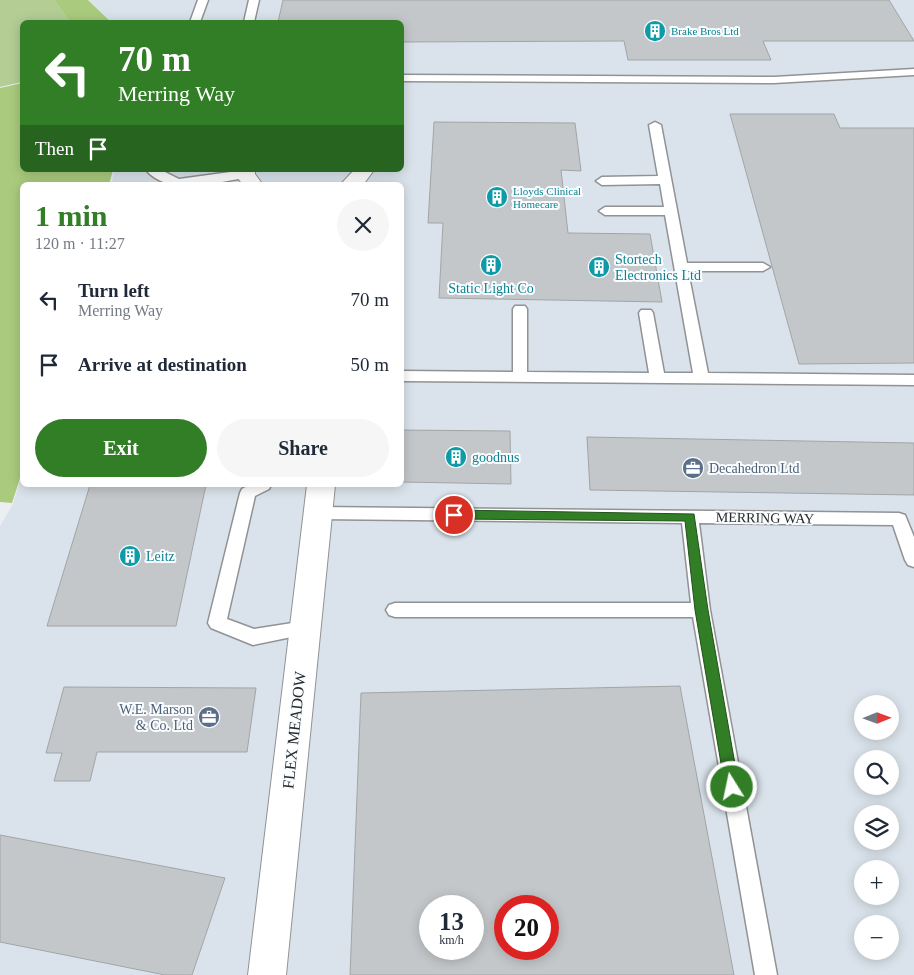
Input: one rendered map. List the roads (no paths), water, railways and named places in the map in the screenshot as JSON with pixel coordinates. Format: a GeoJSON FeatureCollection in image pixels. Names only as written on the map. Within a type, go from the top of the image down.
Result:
{"type":"FeatureCollection","features":[{"type":"Feature","properties":{"kind":"street","name":"FLEX MEADOW"},"geometry":{"type":"LineString","coordinates":[[267,975],[321,487]]}},
{"type":"Feature","properties":{"kind":"lane"},"geometry":{"type":"LineString","coordinates":[[197,20],[203,0]]}},
{"type":"Feature","properties":{"kind":"lane"},"geometry":{"type":"LineString","coordinates":[[249,20],[254,0]]}},
{"type":"Feature","properties":{"kind":"lane"},"geometry":{"type":"LineString","coordinates":[[404,78],[774,80],[914,72]]}},
{"type":"Feature","properties":{"kind":"lane"},"geometry":{"type":"LineString","coordinates":[[655,126],[701,378]]}},
{"type":"Feature","properties":{"kind":"lane"},"geometry":{"type":"LineString","coordinates":[[156,172],[175,182]]}},
{"type":"Feature","properties":{"kind":"lane"},"geometry":{"type":"LineString","coordinates":[[187,182],[248,176]]}},
{"type":"Feature","properties":{"kind":"lane"},"geometry":{"type":"LineString","coordinates":[[602,181],[664,180]]}},
{"type":"Feature","properties":{"kind":"lane"},"geometry":{"type":"LineString","coordinates":[[605,211],[670,211]]}},
{"type":"Feature","properties":{"kind":"lane"},"geometry":{"type":"LineString","coordinates":[[681,268],[763,267]]}},
{"type":"Feature","properties":{"kind":"lane"},"geometry":{"type":"LineString","coordinates":[[520,309],[520,377]]}},
{"type":"Feature","properties":{"kind":"lane"},"geometry":{"type":"LineString","coordinates":[[646,313],[657,378]]}},
{"type":"Feature","properties":{"kind":"lane"},"geometry":{"type":"LineString","coordinates":[[404,376],[914,380]]}},
{"type":"Feature","properties":{"kind":"lane"},"geometry":{"type":"LineString","coordinates":[[259,487],[248,493],[217,623],[253,637],[305,628]]}},
{"type":"Feature","properties":{"kind":"lane","name":"MERRING WAY"},"geometry":{"type":"LineString","coordinates":[[318,514],[899,519],[914,560]]}},
{"type":"Feature","properties":{"kind":"lane"},"geometry":{"type":"LineString","coordinates":[[690,517],[701,610],[766,975]]}},
{"type":"Feature","properties":{"kind":"lane"},"geometry":{"type":"LineString","coordinates":[[395,610],[701,610]]}},
{"type":"Feature","properties":{"kind":"place","name":"Brake Bros Ltd"},"geometry":{"type":"Point","coordinates":[655,31]}},
{"type":"Feature","properties":{"kind":"place","name":"Lloyds Clinical Homecare"},"geometry":{"type":"Point","coordinates":[497,197]}},
{"type":"Feature","properties":{"kind":"place","name":"Static Light Co"},"geometry":{"type":"Point","coordinates":[491,265]}},
{"type":"Feature","properties":{"kind":"place","name":"Stortech Electronics Ltd"},"geometry":{"type":"Point","coordinates":[599,267]}},
{"type":"Feature","properties":{"kind":"place","name":"goodnus"},"geometry":{"type":"Point","coordinates":[456,457]}},
{"type":"Feature","properties":{"kind":"place","name":"Decahedron Ltd"},"geometry":{"type":"Point","coordinates":[693,468]}},
{"type":"Feature","properties":{"kind":"place","name":"Leitz"},"geometry":{"type":"Point","coordinates":[130,556]}},
{"type":"Feature","properties":{"kind":"place","name":"W.E. Marson & Co. Ltd"},"geometry":{"type":"Point","coordinates":[209,717]}}]}
